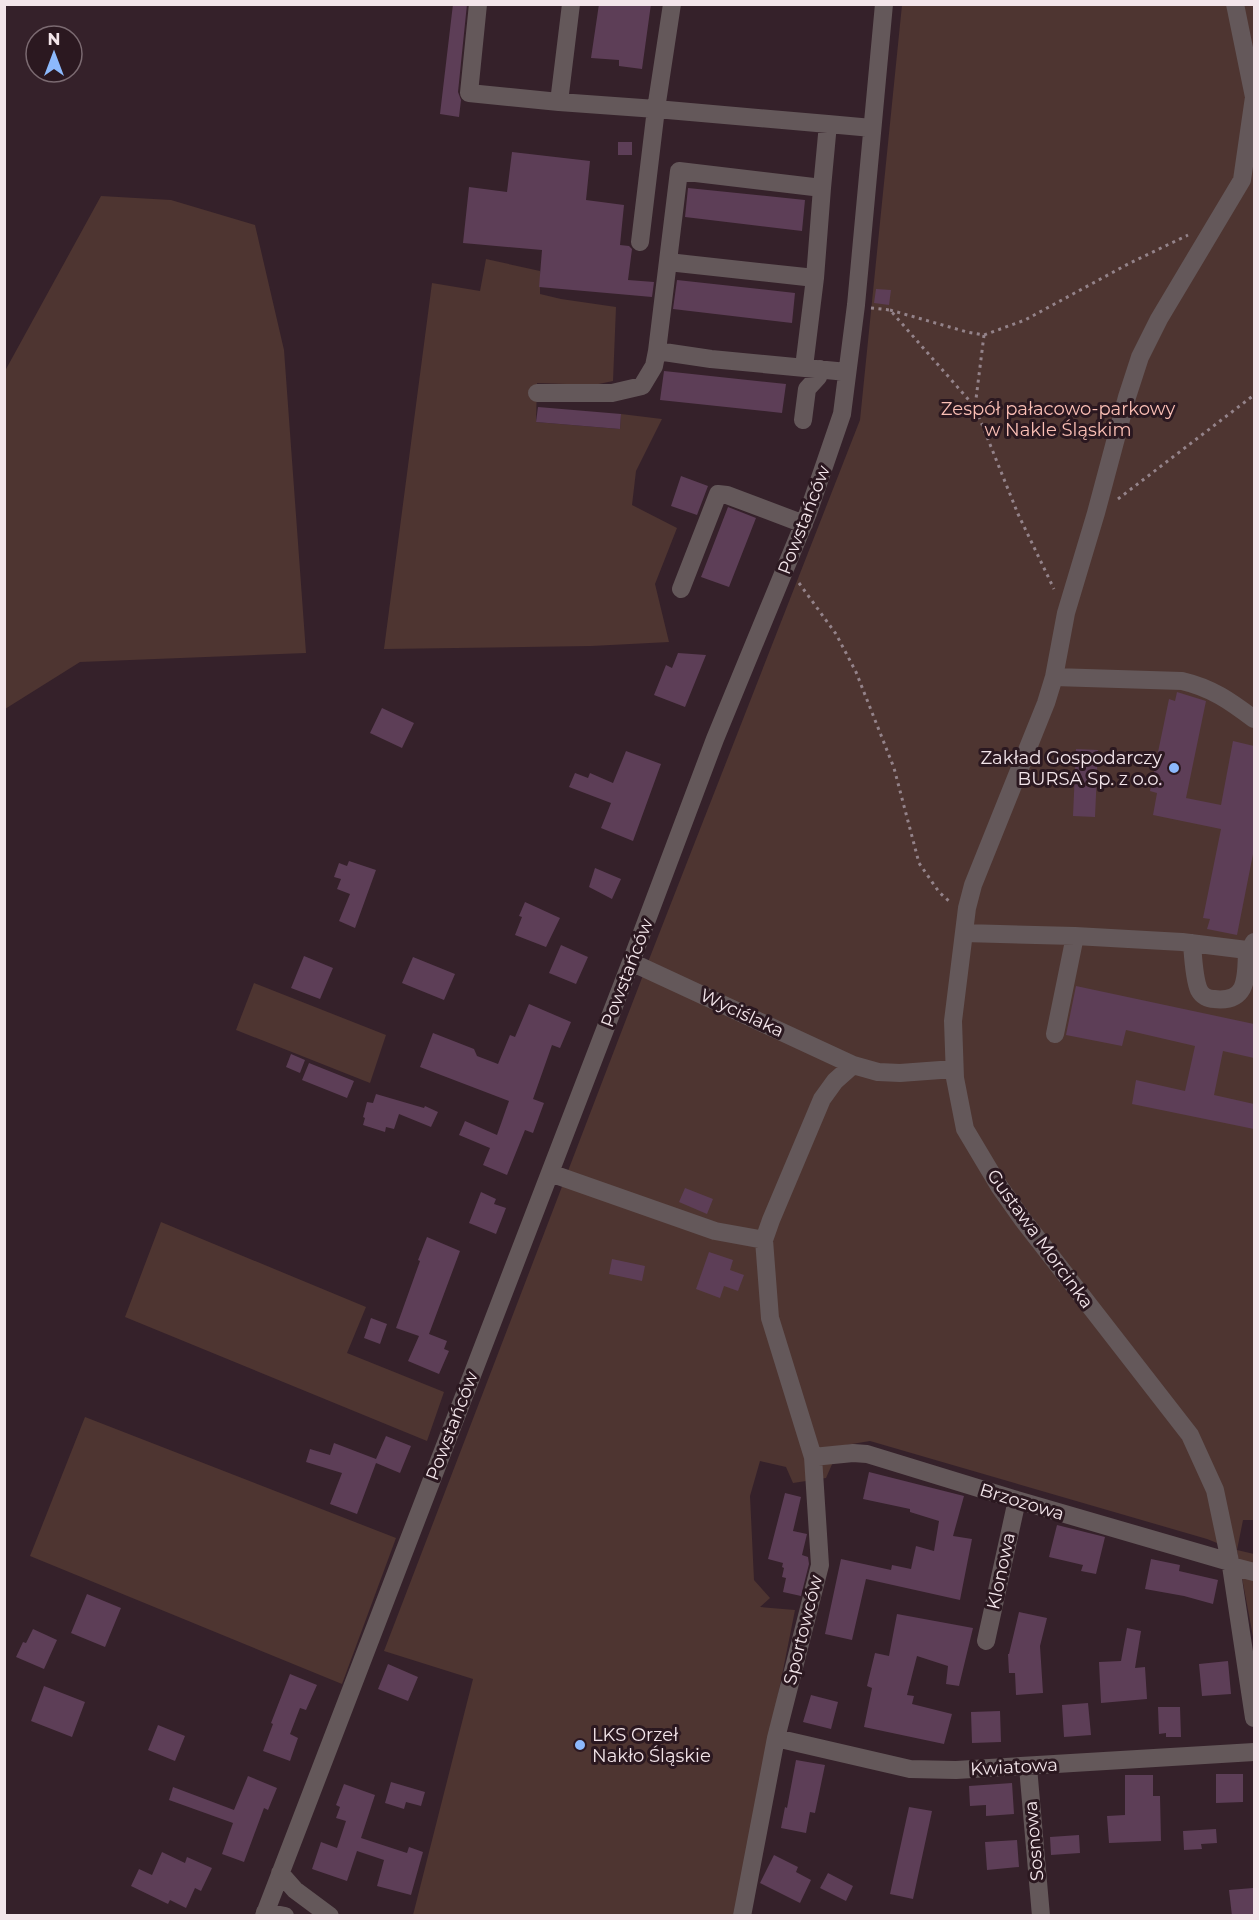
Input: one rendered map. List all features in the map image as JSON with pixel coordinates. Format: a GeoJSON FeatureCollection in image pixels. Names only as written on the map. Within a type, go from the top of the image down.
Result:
{"type":"FeatureCollection","features":[{"type":"Feature","properties":{"kind":"street"},"geometry":{"type":"LineString","coordinates":[[478,4],[470,93],[872,128]]}},
{"type":"Feature","properties":{"kind":"street"},"geometry":{"type":"LineString","coordinates":[[559,102],[571,4]]}},
{"type":"Feature","properties":{"kind":"street"},"geometry":{"type":"LineString","coordinates":[[640,242],[656,109],[672,4]]}},
{"type":"Feature","properties":{"kind":"street","name":"Powstańców"},"geometry":{"type":"LineString","coordinates":[[265,1914],[715,740],[804,524],[840,423],[856,305],[884,4]]}},
{"type":"Feature","properties":{"kind":"street"},"geometry":{"type":"LineString","coordinates":[[1235,4],[1254,97],[1248,181]]}},
{"type":"Feature","properties":{"kind":"street"},"geometry":{"type":"LineString","coordinates":[[803,420],[807,389],[818,377],[812,368],[815,278],[828,124]]}},
{"type":"Feature","properties":{"kind":"street"},"geometry":{"type":"LineString","coordinates":[[537,393],[612,393],[642,386],[654,366],[657,351],[679,171],[822,188]]}},
{"type":"Feature","properties":{"kind":"street","name":"Gustawa Morcinka"},"geometry":{"type":"LineString","coordinates":[[1248,181],[1216,222],[1159,319],[1140,357],[1066,613],[1054,677],[1046,703],[973,885],[965,924],[953,1021],[954,1069],[965,1129],[999,1186],[1029,1229],[1190,1435],[1215,1490],[1230,1564],[1254,1718]]}},
{"type":"Feature","properties":{"kind":"street"},"geometry":{"type":"LineString","coordinates":[[668,262],[815,278]]}},
{"type":"Feature","properties":{"kind":"street"},"geometry":{"type":"LineString","coordinates":[[657,351],[711,359],[847,372]]}},
{"type":"Feature","properties":{"kind":"street"},"geometry":{"type":"LineString","coordinates":[[681,589],[718,494],[727,495],[804,524]]}},
{"type":"Feature","properties":{"kind":"street"},"geometry":{"type":"LineString","coordinates":[[1054,677],[1182,681],[1220,694],[1254,719]]}},
{"type":"Feature","properties":{"kind":"street"},"geometry":{"type":"LineString","coordinates":[[965,924],[1075,936],[1251,946],[1243,987],[1239,995],[1232,999],[1214,999],[1207,998],[1200,993],[1192,943]]}},
{"type":"Feature","properties":{"kind":"street"},"geometry":{"type":"LineString","coordinates":[[1055,1034],[1075,936]]}},
{"type":"Feature","properties":{"kind":"street","name":"Wyciślaka"},"geometry":{"type":"LineString","coordinates":[[631,962],[853,1065]]}},
{"type":"Feature","properties":{"kind":"street"},"geometry":{"type":"LineString","coordinates":[[550,1173],[714,1231],[764,1239],[822,1099],[835,1081],[853,1065],[878,1072],[900,1073],[954,1069]]}},
{"type":"Feature","properties":{"kind":"street","name":"Sportowców"},"geometry":{"type":"LineString","coordinates":[[742,1916],[776,1738],[820,1565],[813,1457],[770,1318],[764,1239]]}},
{"type":"Feature","properties":{"kind":"street","name":"Brzozowa"},"geometry":{"type":"LineString","coordinates":[[813,1457],[867,1454],[1254,1572]]}},
{"type":"Feature","properties":{"kind":"street","name":"Klonowa"},"geometry":{"type":"LineString","coordinates":[[986,1641],[1017,1500]]}},
{"type":"Feature","properties":{"kind":"street","name":"Kwiatowa"},"geometry":{"type":"LineString","coordinates":[[776,1738],[910,1769],[1028,1767],[1254,1752]]}},
{"type":"Feature","properties":{"kind":"street","name":"Sosnowa"},"geometry":{"type":"LineString","coordinates":[[1028,1767],[1041,1916]]}},
{"type":"Feature","properties":{"kind":"street"},"geometry":{"type":"LineString","coordinates":[[280,1874],[295,1890],[330,1916]]}},
{"type":"Feature","properties":{"kind":"street"},"geometry":{"type":"LineString","coordinates":[[265,1914],[285,1916]]}},
{"type":"Feature","properties":{"kind":"path"},"geometry":{"type":"LineString","coordinates":[[864,306],[890,310],[984,335],[1025,320],[1131,263],[1216,222]]}},
{"type":"Feature","properties":{"kind":"path"},"geometry":{"type":"LineString","coordinates":[[890,310],[975,407],[1018,514],[1066,613]]}},
{"type":"Feature","properties":{"kind":"path"},"geometry":{"type":"LineString","coordinates":[[975,407],[984,335]]}},
{"type":"Feature","properties":{"kind":"path"},"geometry":{"type":"LineString","coordinates":[[1119,499],[1254,395]]}},
{"type":"Feature","properties":{"kind":"path"},"geometry":{"type":"LineString","coordinates":[[783,575],[797,580],[836,634],[856,672],[894,768],[919,863],[965,924]]}},
{"type":"Feature","properties":{"kind":"green space","name":"Zespół pałacowo-parkowy w Nakle Śląskim"},"geometry":{"type":"Polygon","coordinates":[[[902,5],[1254,5],[1254,1520],[1243,1520],[1237,1550],[1254,1554],[1254,1642],[1237,1551],[1207,1539],[870,1441],[840,1446],[826,1478],[793,1483],[786,1467],[760,1461],[750,1496],[754,1580],[770,1598],[760,1607],[795,1610],[734,1916],[413,1915],[473,1679],[384,1651],[650,957],[860,420],[902,5]]]}},
{"type":"Feature","properties":{"kind":"green space"},"geometry":{"type":"Polygon","coordinates":[[[101,196],[171,200],[255,225],[284,350],[306,653],[80,662],[5,709],[5,371],[101,196]]]}},
{"type":"Feature","properties":{"kind":"green space"},"geometry":{"type":"Polygon","coordinates":[[[486,259],[540,271],[540,294],[616,307],[613,381],[594,385],[537,383],[536,422],[620,429],[621,414],[662,419],[636,471],[632,505],[677,528],[655,584],[669,642],[591,646],[384,649],[432,283],[480,291],[486,259]]]}},
{"type":"Feature","properties":{"kind":"green space"},"geometry":{"type":"Polygon","coordinates":[[[254,983],[386,1035],[370,1083],[236,1030],[254,983]]]}},
{"type":"Feature","properties":{"kind":"green space"},"geometry":{"type":"Polygon","coordinates":[[[161,1222],[366,1307],[347,1353],[444,1392],[427,1441],[125,1317],[161,1222]]]}},
{"type":"Feature","properties":{"kind":"green space"},"geometry":{"type":"Polygon","coordinates":[[[85,1417],[396,1538],[342,1684],[30,1556],[85,1417]]]}},
{"type":"Feature","properties":{"kind":"building"},"geometry":{"type":"Polygon","coordinates":[[[453,4],[467,4],[458,92],[461,100],[459,117],[440,114],[453,4]]]}},
{"type":"Feature","properties":{"kind":"building"},"geometry":{"type":"Polygon","coordinates":[[[599,4],[651,4],[642,69],[619,66],[619,60],[591,58],[599,4]]]}},
{"type":"Feature","properties":{"kind":"building"},"geometry":{"type":"Polygon","coordinates":[[[618,142],[632,142],[632,155],[618,155],[618,142]]]}},
{"type":"Feature","properties":{"kind":"building"},"geometry":{"type":"Polygon","coordinates":[[[512,152],[590,161],[586,200],[624,205],[620,245],[629,246],[632,249],[628,280],[654,282],[652,297],[539,287],[542,250],[463,243],[469,187],[507,192],[512,152]]]}},
{"type":"Feature","properties":{"kind":"building"},"geometry":{"type":"Polygon","coordinates":[[[688,188],[805,200],[802,231],[685,217],[688,188]]]}},
{"type":"Feature","properties":{"kind":"building"},"geometry":{"type":"Polygon","coordinates":[[[677,280],[795,293],[792,323],[673,309],[677,280]]]}},
{"type":"Feature","properties":{"kind":"building"},"geometry":{"type":"Polygon","coordinates":[[[876,289],[891,290],[889,305],[874,303],[876,289]]]}},
{"type":"Feature","properties":{"kind":"building"},"geometry":{"type":"Polygon","coordinates":[[[664,371],[786,384],[782,413],[660,400],[664,371]]]}},
{"type":"Feature","properties":{"kind":"building"},"geometry":{"type":"Polygon","coordinates":[[[538,407],[621,414],[620,429],[536,422],[538,407]]]}},
{"type":"Feature","properties":{"kind":"building"},"geometry":{"type":"Polygon","coordinates":[[[681,476],[708,486],[697,515],[671,506],[681,476]]]}},
{"type":"Feature","properties":{"kind":"building"},"geometry":{"type":"Polygon","coordinates":[[[728,507],[756,518],[729,587],[701,577],[728,507]]]}},
{"type":"Feature","properties":{"kind":"building"},"geometry":{"type":"Polygon","coordinates":[[[678,653],[706,655],[685,707],[654,695],[666,665],[672,668],[678,653]]]}},
{"type":"Feature","properties":{"kind":"building","name":"Zakład Gospodarczy BURSA Sp. z o.o."},"geometry":{"type":"Polygon","coordinates":[[[1177,692],[1206,701],[1186,798],[1221,805],[1233,741],[1254,746],[1254,849],[1237,935],[1207,929],[1210,919],[1203,918],[1221,829],[1153,815],[1157,793],[1150,791],[1169,699],[1175,701],[1177,692]]]}},
{"type":"Feature","properties":{"kind":"building"},"geometry":{"type":"Polygon","coordinates":[[[382,708],[414,723],[402,748],[370,733],[382,708]]]}},
{"type":"Feature","properties":{"kind":"building"},"geometry":{"type":"Polygon","coordinates":[[[1076,749],[1098,750],[1095,817],[1073,816],[1076,749]]]}},
{"type":"Feature","properties":{"kind":"building"},"geometry":{"type":"Polygon","coordinates":[[[626,751],[661,764],[633,841],[601,828],[611,803],[569,787],[575,773],[588,778],[590,773],[613,783],[626,751]]]}},
{"type":"Feature","properties":{"kind":"building"},"geometry":{"type":"Polygon","coordinates":[[[349,861],[376,870],[355,928],[339,921],[350,894],[337,889],[341,879],[334,877],[339,863],[347,866],[349,861]]]}},
{"type":"Feature","properties":{"kind":"building"},"geometry":{"type":"Polygon","coordinates":[[[595,868],[621,879],[612,899],[589,887],[595,868]]]}},
{"type":"Feature","properties":{"kind":"building"},"geometry":{"type":"Polygon","coordinates":[[[525,902],[560,918],[546,947],[515,935],[525,902]]]}},
{"type":"Feature","properties":{"kind":"building"},"geometry":{"type":"Polygon","coordinates":[[[561,945],[588,957],[576,984],[549,973],[561,945]]]}},
{"type":"Feature","properties":{"kind":"building"},"geometry":{"type":"Polygon","coordinates":[[[304,956],[333,968],[320,999],[291,988],[304,956]]]}},
{"type":"Feature","properties":{"kind":"building"},"geometry":{"type":"Polygon","coordinates":[[[413,957],[455,974],[444,1000],[402,983],[413,957]]]}},
{"type":"Feature","properties":{"kind":"building"},"geometry":{"type":"Polygon","coordinates":[[[1076,986],[1254,1024],[1254,1058],[1223,1051],[1214,1095],[1254,1104],[1254,1129],[1132,1104],[1136,1080],[1185,1091],[1195,1046],[1126,1030],[1122,1046],[1066,1035],[1076,986]]]}},
{"type":"Feature","properties":{"kind":"building"},"geometry":{"type":"Polygon","coordinates":[[[529,1004],[571,1022],[560,1048],[552,1045],[533,1099],[544,1103],[533,1133],[525,1130],[507,1175],[483,1165],[490,1148],[459,1135],[465,1121],[497,1135],[509,1101],[420,1067],[433,1033],[474,1049],[477,1056],[498,1064],[510,1035],[515,1037],[529,1004]]]}},
{"type":"Feature","properties":{"kind":"building"},"geometry":{"type":"Polygon","coordinates":[[[291,1054],[305,1060],[300,1073],[286,1067],[291,1054]]]}},
{"type":"Feature","properties":{"kind":"building"},"geometry":{"type":"Polygon","coordinates":[[[309,1063],[354,1081],[347,1098],[302,1080],[309,1063]]]}},
{"type":"Feature","properties":{"kind":"building"},"geometry":{"type":"Polygon","coordinates":[[[376,1094],[424,1108],[425,1106],[438,1112],[431,1127],[399,1114],[394,1129],[386,1127],[385,1132],[363,1125],[367,1102],[373,1103],[376,1094]]]}},
{"type":"Feature","properties":{"kind":"building"},"geometry":{"type":"Polygon","coordinates":[[[685,1188],[713,1199],[707,1214],[679,1202],[685,1188]]]}},
{"type":"Feature","properties":{"kind":"building"},"geometry":{"type":"Polygon","coordinates":[[[481,1192],[496,1199],[494,1204],[506,1208],[496,1234],[469,1223],[481,1192]]]}},
{"type":"Feature","properties":{"kind":"building"},"geometry":{"type":"Polygon","coordinates":[[[427,1237],[460,1251],[429,1334],[447,1341],[444,1349],[449,1351],[439,1374],[408,1361],[419,1336],[396,1328],[427,1237]]]}},
{"type":"Feature","properties":{"kind":"building"},"geometry":{"type":"Polygon","coordinates":[[[709,1252],[733,1260],[730,1270],[744,1275],[738,1291],[724,1286],[720,1298],[696,1289],[709,1252]]]}},
{"type":"Feature","properties":{"kind":"building"},"geometry":{"type":"Polygon","coordinates":[[[612,1259],[645,1266],[642,1281],[609,1274],[612,1259]]]}},
{"type":"Feature","properties":{"kind":"building"},"geometry":{"type":"Polygon","coordinates":[[[371,1318],[387,1324],[380,1344],[364,1338],[371,1318]]]}},
{"type":"Feature","properties":{"kind":"building"},"geometry":{"type":"Polygon","coordinates":[[[386,1436],[411,1446],[400,1473],[376,1463],[357,1514],[330,1504],[342,1473],[306,1462],[310,1449],[330,1455],[334,1443],[376,1459],[386,1436]]]}},
{"type":"Feature","properties":{"kind":"building"},"geometry":{"type":"Polygon","coordinates":[[[869,1472],[964,1496],[953,1536],[972,1539],[960,1600],[866,1579],[852,1640],[825,1634],[841,1559],[891,1570],[892,1565],[911,1569],[916,1546],[934,1551],[939,1521],[910,1512],[910,1509],[863,1499],[869,1472]]]}},
{"type":"Feature","properties":{"kind":"building"},"geometry":{"type":"Polygon","coordinates":[[[785,1493],[801,1497],[793,1531],[807,1534],[802,1555],[808,1557],[809,1564],[801,1596],[783,1592],[786,1578],[782,1577],[783,1563],[768,1559],[785,1493]]]}},
{"type":"Feature","properties":{"kind":"building"},"geometry":{"type":"Polygon","coordinates":[[[1057,1525],[1105,1537],[1096,1574],[1081,1571],[1083,1565],[1049,1557],[1057,1525]]]}},
{"type":"Feature","properties":{"kind":"building"},"geometry":{"type":"Polygon","coordinates":[[[1151,1559],[1180,1565],[1179,1571],[1218,1580],[1213,1604],[1145,1589],[1151,1559]]]}},
{"type":"Feature","properties":{"kind":"building"},"geometry":{"type":"Polygon","coordinates":[[[87,1594],[121,1608],[105,1647],[71,1633],[87,1594]]]}},
{"type":"Feature","properties":{"kind":"building"},"geometry":{"type":"Polygon","coordinates":[[[1019,1612],[1047,1618],[1040,1646],[1043,1693],[1016,1695],[1015,1673],[1009,1673],[1008,1654],[1019,1612]]]}},
{"type":"Feature","properties":{"kind":"building"},"geometry":{"type":"Polygon","coordinates":[[[897,1614],[973,1628],[959,1686],[946,1684],[948,1666],[917,1656],[907,1695],[914,1696],[912,1704],[952,1714],[944,1744],[864,1727],[872,1688],[867,1686],[875,1653],[889,1656],[897,1614]]]}},
{"type":"Feature","properties":{"kind":"building"},"geometry":{"type":"Polygon","coordinates":[[[1127,1628],[1141,1631],[1135,1668],[1145,1667],[1147,1699],[1101,1703],[1099,1662],[1121,1661],[1127,1628]]]}},
{"type":"Feature","properties":{"kind":"building"},"geometry":{"type":"Polygon","coordinates":[[[33,1629],[57,1640],[44,1669],[16,1657],[23,1642],[26,1643],[33,1629]]]}},
{"type":"Feature","properties":{"kind":"building"},"geometry":{"type":"Polygon","coordinates":[[[1228,1661],[1231,1694],[1202,1696],[1199,1664],[1228,1661]]]}},
{"type":"Feature","properties":{"kind":"building"},"geometry":{"type":"Polygon","coordinates":[[[388,1664],[418,1677],[408,1701],[378,1689],[388,1664]]]}},
{"type":"Feature","properties":{"kind":"building"},"geometry":{"type":"Polygon","coordinates":[[[290,1674],[317,1685],[306,1710],[300,1708],[290,1734],[298,1738],[290,1761],[263,1751],[290,1674]]]}},
{"type":"Feature","properties":{"kind":"building"},"geometry":{"type":"Polygon","coordinates":[[[44,1686],[85,1702],[72,1737],[31,1721],[44,1686]]]}},
{"type":"Feature","properties":{"kind":"building"},"geometry":{"type":"Polygon","coordinates":[[[811,1695],[838,1702],[831,1729],[803,1722],[811,1695]]]}},
{"type":"Feature","properties":{"kind":"building"},"geometry":{"type":"Polygon","coordinates":[[[1088,1703],[1091,1735],[1064,1737],[1062,1705],[1088,1703]]]}},
{"type":"Feature","properties":{"kind":"building"},"geometry":{"type":"Polygon","coordinates":[[[1158,1707],[1180,1707],[1181,1737],[1166,1737],[1166,1733],[1159,1734],[1158,1707]]]}},
{"type":"Feature","properties":{"kind":"building"},"geometry":{"type":"Polygon","coordinates":[[[1000,1711],[1001,1742],[972,1743],[971,1712],[1000,1711]]]}},
{"type":"Feature","properties":{"kind":"building"},"geometry":{"type":"Polygon","coordinates":[[[158,1725],[185,1736],[175,1761],[148,1750],[158,1725]]]}},
{"type":"Feature","properties":{"kind":"building"},"geometry":{"type":"Polygon","coordinates":[[[796,1760],[825,1765],[815,1813],[810,1812],[806,1833],[781,1828],[796,1760]]]}},
{"type":"Feature","properties":{"kind":"building"},"geometry":{"type":"Polygon","coordinates":[[[1216,1774],[1243,1774],[1243,1802],[1216,1803],[1216,1774]]]}},
{"type":"Feature","properties":{"kind":"building"},"geometry":{"type":"Polygon","coordinates":[[[1125,1775],[1153,1775],[1153,1796],[1160,1796],[1161,1841],[1109,1843],[1107,1816],[1125,1815],[1125,1775]]]}},
{"type":"Feature","properties":{"kind":"building"},"geometry":{"type":"Polygon","coordinates":[[[248,1776],[277,1788],[268,1810],[264,1808],[244,1862],[222,1854],[233,1823],[169,1800],[173,1787],[234,1810],[248,1776]]]}},
{"type":"Feature","properties":{"kind":"building"},"geometry":{"type":"Polygon","coordinates":[[[391,1782],[425,1792],[421,1806],[406,1802],[404,1809],[385,1803],[391,1782]]]}},
{"type":"Feature","properties":{"kind":"building"},"geometry":{"type":"Polygon","coordinates":[[[1012,1783],[1014,1814],[986,1816],[986,1805],[970,1806],[969,1786],[1012,1783]]]}},
{"type":"Feature","properties":{"kind":"building"},"geometry":{"type":"Polygon","coordinates":[[[344,1784],[375,1795],[361,1838],[407,1853],[409,1847],[423,1852],[411,1895],[377,1886],[384,1860],[357,1851],[347,1881],[312,1869],[321,1842],[337,1848],[346,1821],[336,1818],[340,1807],[336,1805],[344,1784]]]}},
{"type":"Feature","properties":{"kind":"building"},"geometry":{"type":"Polygon","coordinates":[[[909,1807],[932,1811],[913,1899],[890,1894],[909,1807]]]}},
{"type":"Feature","properties":{"kind":"building"},"geometry":{"type":"Polygon","coordinates":[[[1216,1829],[1217,1843],[1201,1844],[1202,1849],[1184,1850],[1183,1831],[1216,1829]]]}},
{"type":"Feature","properties":{"kind":"building"},"geometry":{"type":"Polygon","coordinates":[[[1079,1835],[1080,1853],[1051,1855],[1050,1837],[1079,1835]]]}},
{"type":"Feature","properties":{"kind":"building"},"geometry":{"type":"Polygon","coordinates":[[[1017,1840],[1019,1867],[987,1870],[985,1842],[1017,1840]]]}},
{"type":"Feature","properties":{"kind":"building"},"geometry":{"type":"Polygon","coordinates":[[[162,1852],[185,1863],[187,1857],[212,1868],[201,1891],[195,1888],[186,1908],[170,1900],[168,1904],[131,1886],[139,1869],[152,1875],[162,1852]]]}},
{"type":"Feature","properties":{"kind":"building"},"geometry":{"type":"Polygon","coordinates":[[[774,1855],[798,1867],[796,1872],[811,1880],[800,1903],[760,1883],[774,1855]]]}},
{"type":"Feature","properties":{"kind":"building"},"geometry":{"type":"Polygon","coordinates":[[[828,1873],[853,1886],[846,1901],[820,1888],[828,1873]]]}},
{"type":"Feature","properties":{"kind":"building"},"geometry":{"type":"Polygon","coordinates":[[[1253,1888],[1254,1916],[1232,1916],[1229,1890],[1253,1888]]]}},
{"type":"Feature","properties":{"kind":"place","name":"Zakład Gospodarczy BURSA Sp. z o.o."},"geometry":{"type":"Point","coordinates":[1174,768]}},
{"type":"Feature","properties":{"kind":"place","name":"LKS Orzeł Nakło Śląskie"},"geometry":{"type":"Point","coordinates":[580,1745]}}]}
